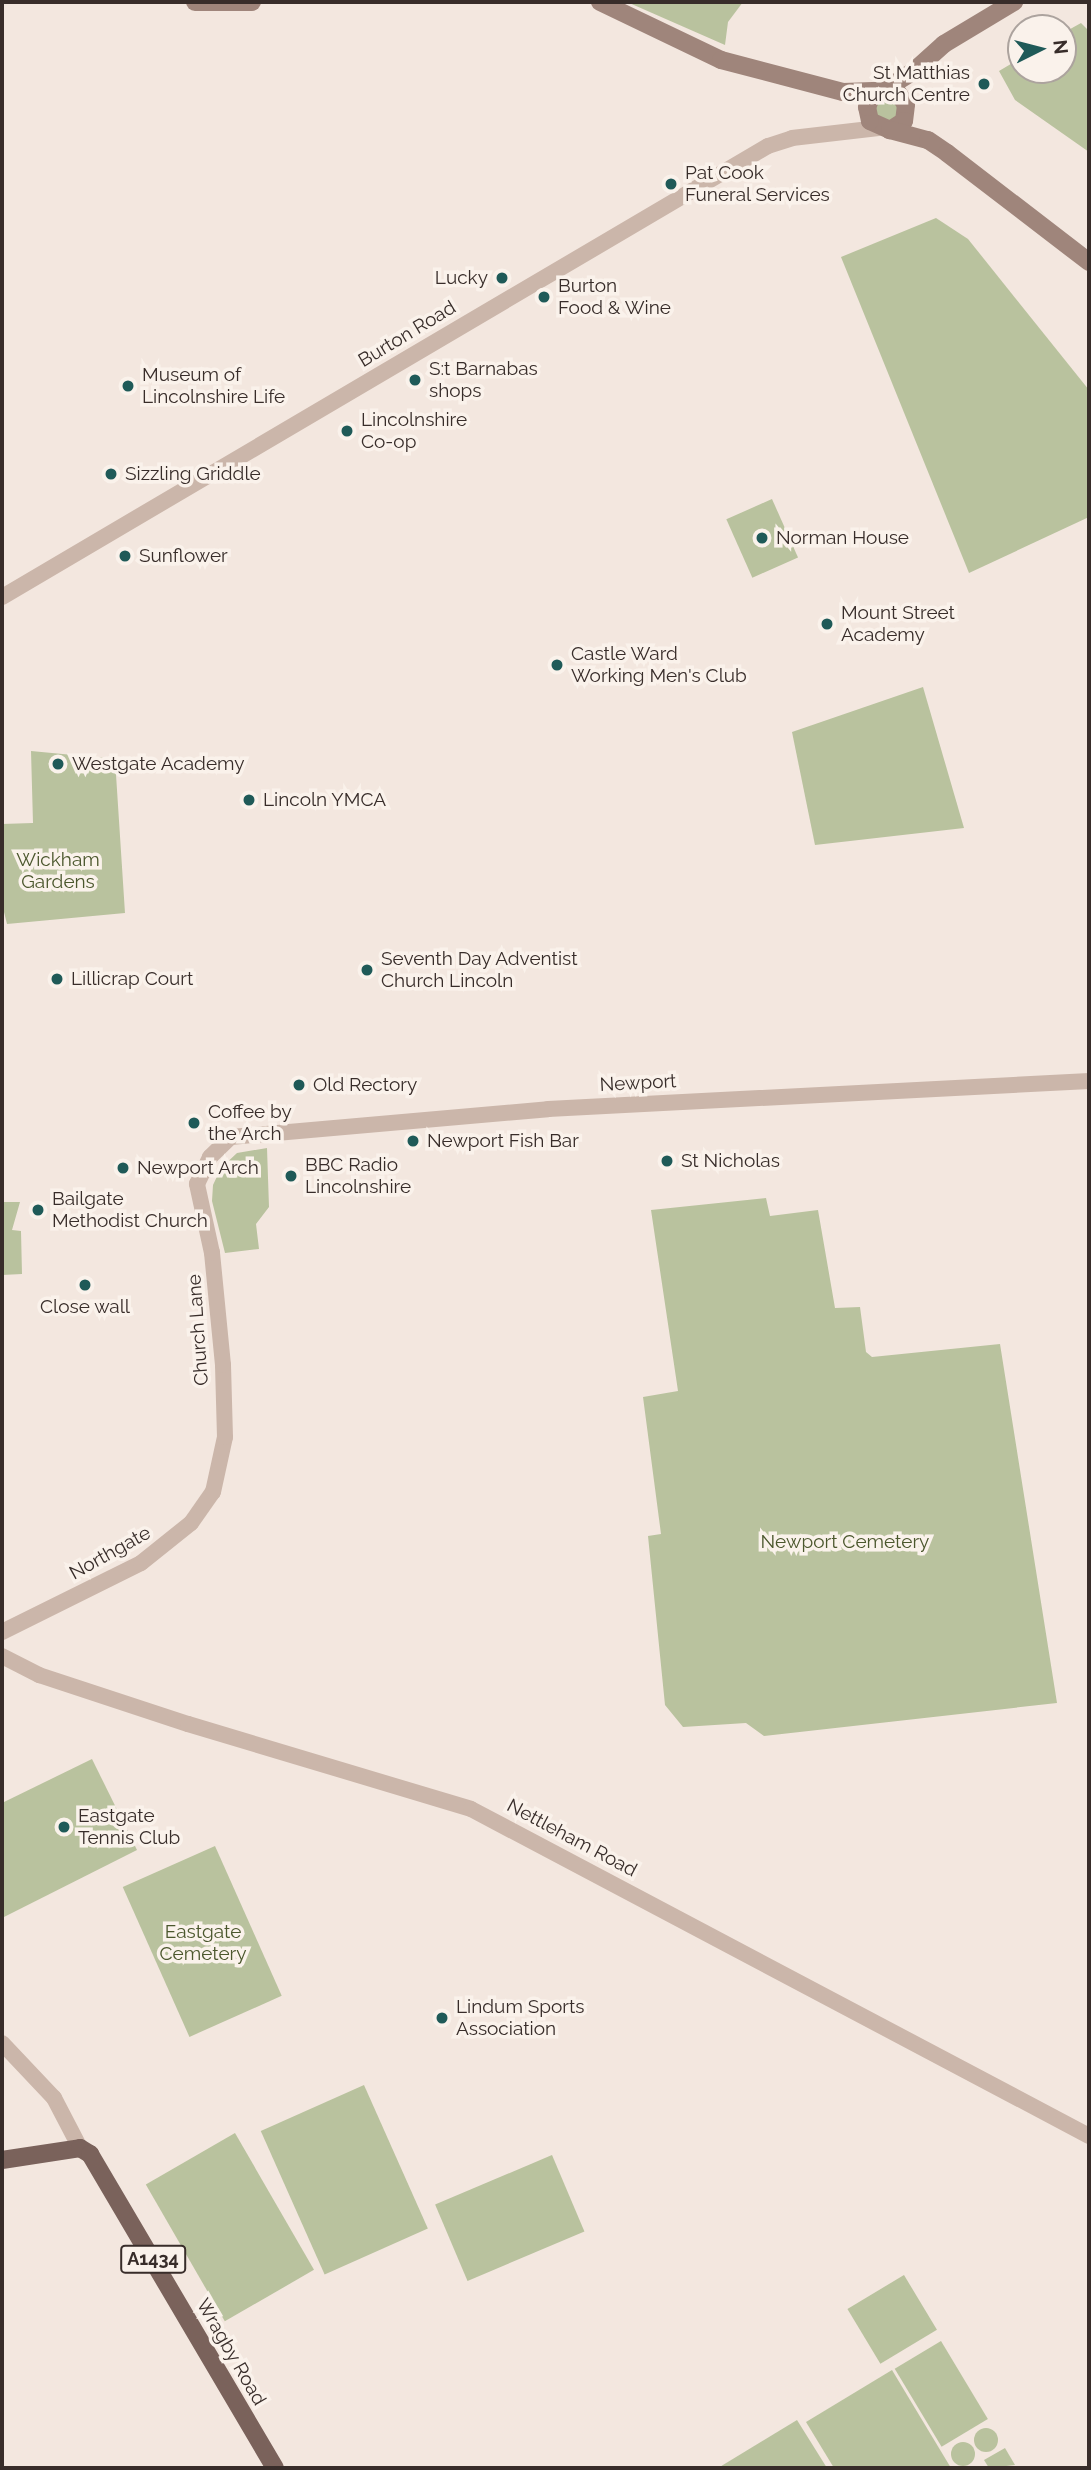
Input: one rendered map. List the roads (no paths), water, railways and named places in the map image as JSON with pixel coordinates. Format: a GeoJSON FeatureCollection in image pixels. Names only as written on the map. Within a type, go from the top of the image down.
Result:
{"type":"FeatureCollection","features":[{"type":"Feature","properties":{"kind":"main road"},"geometry":{"type":"LineString","coordinates":[[195,2],[252,2]]}},
{"type":"Feature","properties":{"kind":"main road"},"geometry":{"type":"LineString","coordinates":[[600,2],[721,60],[843,92],[898,93],[928,140]]}},
{"type":"Feature","properties":{"kind":"main road"},"geometry":{"type":"LineString","coordinates":[[876,122],[871,98],[914,71],[944,44],[1014,2]]}},
{"type":"Feature","properties":{"kind":"main road"},"geometry":{"type":"LineString","coordinates":[[876,122],[900,126],[907,108],[914,71]]}},
{"type":"Feature","properties":{"kind":"main road"},"geometry":{"type":"LineString","coordinates":[[843,92],[876,122],[928,140],[1027,210],[1089,262]]}},
{"type":"Feature","properties":{"kind":"main road"},"geometry":{"type":"LineString","coordinates":[[2,2160],[80,2148]]}},
{"type":"Feature","properties":{"kind":"main road","name":"Wragby Road"},"geometry":{"type":"LineString","coordinates":[[80,2148],[90,2154],[104,2175],[275,2468]]}},
{"type":"Feature","properties":{"kind":"street","name":"Burton Road"},"geometry":{"type":"LineString","coordinates":[[2,597],[768,146],[792,138],[843,135],[876,122]]}},
{"type":"Feature","properties":{"kind":"street","name":"Newport"},"geometry":{"type":"LineString","coordinates":[[203,1167],[224,1142],[248,1133],[548,1109],[1089,1081]]}},
{"type":"Feature","properties":{"kind":"street","name":"Church Lane"},"geometry":{"type":"LineString","coordinates":[[203,1167],[197,1191],[215,1277],[224,1411],[223,1457],[213,1492]]}},
{"type":"Feature","properties":{"kind":"street","name":"Northgate"},"geometry":{"type":"LineString","coordinates":[[4,1627],[93,1590],[141,1563],[191,1523],[213,1492]]}},
{"type":"Feature","properties":{"kind":"street","name":"Nettleham Road"},"geometry":{"type":"LineString","coordinates":[[2,1656],[39,1675],[471,1809],[1089,2136]]}},
{"type":"Feature","properties":{"kind":"street"},"geometry":{"type":"LineString","coordinates":[[2,2043],[54,2098],[80,2148]]}},
{"type":"Feature","properties":{"kind":"place","name":"St Matthias Church Centre"},"geometry":{"type":"Point","coordinates":[984,84]}},
{"type":"Feature","properties":{"kind":"place","name":"Pat Cook Funeral Services"},"geometry":{"type":"Point","coordinates":[671,184]}},
{"type":"Feature","properties":{"kind":"place","name":"Lucky"},"geometry":{"type":"Point","coordinates":[502,278]}},
{"type":"Feature","properties":{"kind":"place","name":"Burton Food & Wine"},"geometry":{"type":"Point","coordinates":[544,297]}},
{"type":"Feature","properties":{"kind":"place","name":"S:t Barnabas shops"},"geometry":{"type":"Point","coordinates":[415,380]}},
{"type":"Feature","properties":{"kind":"place","name":"Museum of Lincolnshire Life"},"geometry":{"type":"Point","coordinates":[128,386]}},
{"type":"Feature","properties":{"kind":"place","name":"Lincolnshire Co-op"},"geometry":{"type":"Point","coordinates":[347,431]}},
{"type":"Feature","properties":{"kind":"place","name":"Sizzling Griddle"},"geometry":{"type":"Point","coordinates":[111,474]}},
{"type":"Feature","properties":{"kind":"place","name":"Norman House"},"geometry":{"type":"Point","coordinates":[762,538]}},
{"type":"Feature","properties":{"kind":"place","name":"Sunflower"},"geometry":{"type":"Point","coordinates":[125,556]}},
{"type":"Feature","properties":{"kind":"place","name":"Mount Street Academy"},"geometry":{"type":"Point","coordinates":[827,624]}},
{"type":"Feature","properties":{"kind":"place","name":"Castle Ward Working Men's Club"},"geometry":{"type":"Point","coordinates":[557,665]}},
{"type":"Feature","properties":{"kind":"place","name":"Westgate Academy"},"geometry":{"type":"Point","coordinates":[58,764]}},
{"type":"Feature","properties":{"kind":"place","name":"Lincoln YMCA"},"geometry":{"type":"Point","coordinates":[249,800]}},
{"type":"Feature","properties":{"kind":"place","name":"Seventh Day Adventist Church Lincoln"},"geometry":{"type":"Point","coordinates":[367,970]}},
{"type":"Feature","properties":{"kind":"place","name":"Lillicrap Court"},"geometry":{"type":"Point","coordinates":[57,979]}},
{"type":"Feature","properties":{"kind":"place","name":"Old Rectory"},"geometry":{"type":"Point","coordinates":[299,1085]}},
{"type":"Feature","properties":{"kind":"place","name":"Coffee by the Arch"},"geometry":{"type":"Point","coordinates":[194,1123]}},
{"type":"Feature","properties":{"kind":"place","name":"Newport Fish Bar"},"geometry":{"type":"Point","coordinates":[413,1141]}},
{"type":"Feature","properties":{"kind":"place","name":"St Nicholas"},"geometry":{"type":"Point","coordinates":[667,1161]}},
{"type":"Feature","properties":{"kind":"place","name":"Newport Arch"},"geometry":{"type":"Point","coordinates":[123,1168]}},
{"type":"Feature","properties":{"kind":"place","name":"BBC Radio Lincolnshire"},"geometry":{"type":"Point","coordinates":[291,1176]}},
{"type":"Feature","properties":{"kind":"place","name":"Bailgate Methodist Church"},"geometry":{"type":"Point","coordinates":[38,1210]}},
{"type":"Feature","properties":{"kind":"place","name":"Close wall"},"geometry":{"type":"Point","coordinates":[85,1285]}},
{"type":"Feature","properties":{"kind":"place","name":"Eastgate Tennis Club"},"geometry":{"type":"Point","coordinates":[64,1827]}},
{"type":"Feature","properties":{"kind":"place","name":"Lindum Sports Association"},"geometry":{"type":"Point","coordinates":[442,2018]}},
{"type":"Feature","properties":{"kind":"park label","name":"Wickham Gardens"},"geometry":{"type":"Point","coordinates":[58,871]}},
{"type":"Feature","properties":{"kind":"park label","name":"Newport Cemetery"},"geometry":{"type":"Point","coordinates":[845,1542]}},
{"type":"Feature","properties":{"kind":"park label","name":"Eastgate Cemetery"},"geometry":{"type":"Point","coordinates":[203,1943]}}]}
